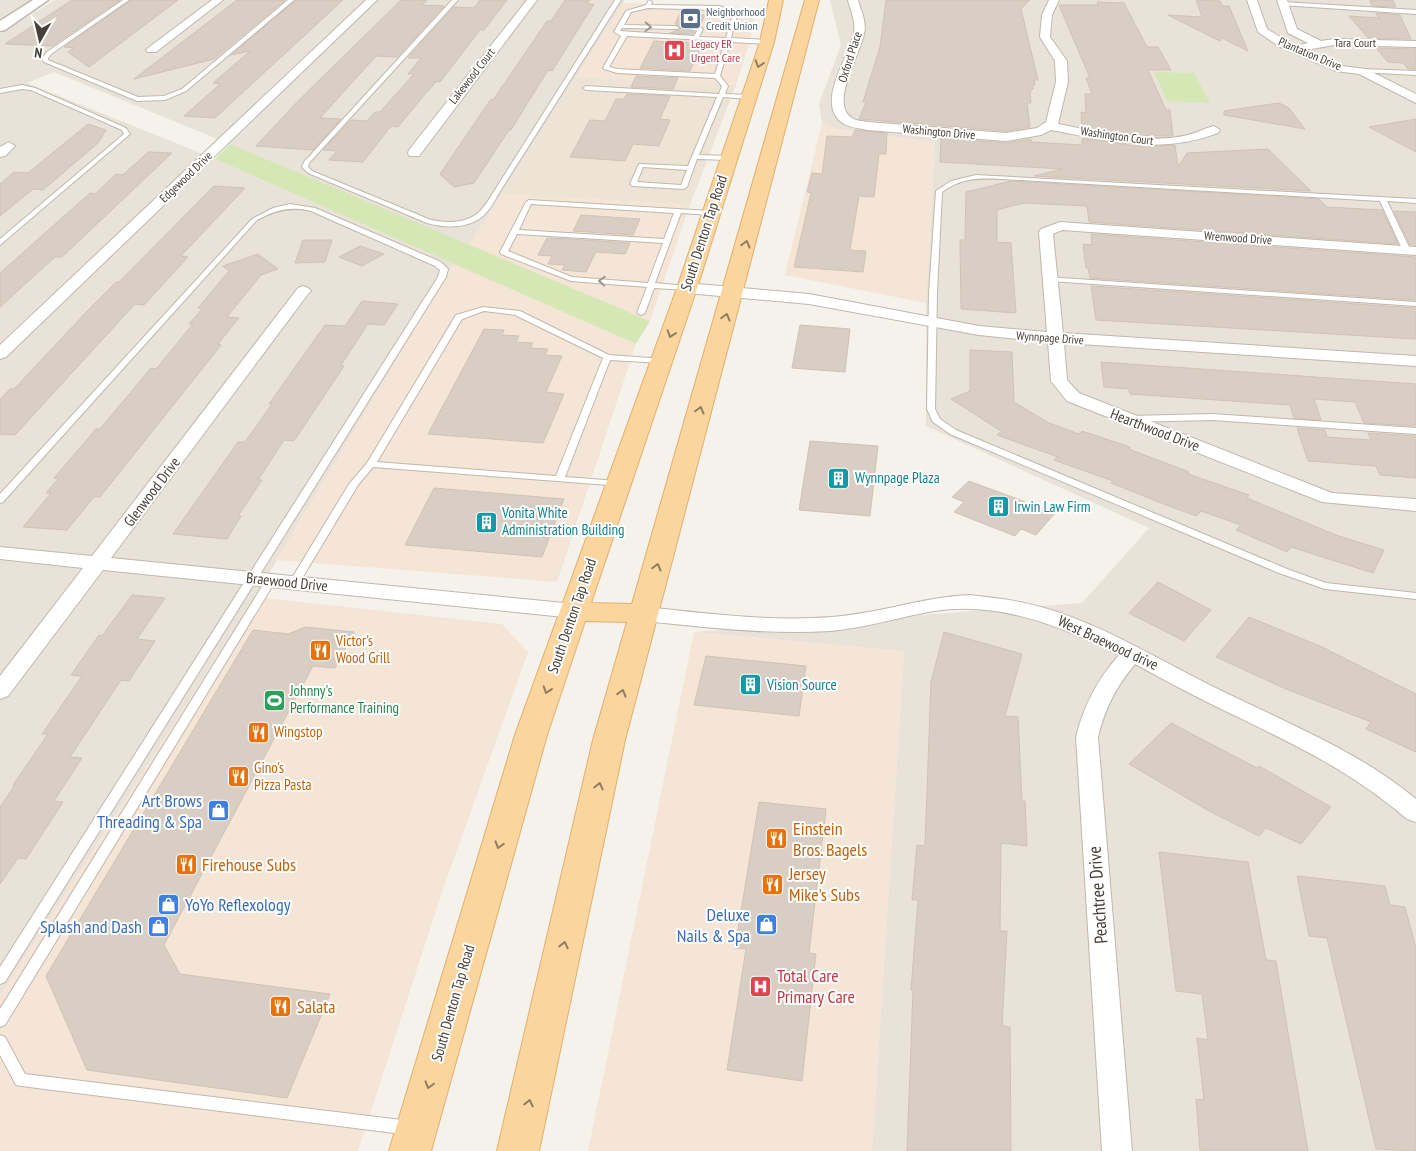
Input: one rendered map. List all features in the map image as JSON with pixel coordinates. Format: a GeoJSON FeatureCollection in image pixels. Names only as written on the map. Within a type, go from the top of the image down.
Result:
{"type":"FeatureCollection","features":[{"type":"Feature","properties":{"kind":"main road","name":"South Denton Tap Road"},"geometry":{"type":"LineString","coordinates":[[414,1140],[531,735],[687,288],[767,42],[776,0]]}},
{"type":"Feature","properties":{"kind":"main road"},"geometry":{"type":"LineString","coordinates":[[518,1151],[609,740],[812,0]]}},
{"type":"Feature","properties":{"kind":"main road"},"geometry":{"type":"LineString","coordinates":[[749,97],[786,99]]}},
{"type":"Feature","properties":{"kind":"main road"},"geometry":{"type":"LineString","coordinates":[[574,611],[644,614]]}},
{"type":"Feature","properties":{"kind":"street"},"geometry":{"type":"LineString","coordinates":[[0,26],[42,0]]}},
{"type":"Feature","properties":{"kind":"street"},"geometry":{"type":"LineString","coordinates":[[152,50],[218,0]]}},
{"type":"Feature","properties":{"kind":"street","name":"Edgewood Drive"},"geometry":{"type":"LineString","coordinates":[[0,354],[372,0]]}},
{"type":"Feature","properties":{"kind":"street","name":"Lakewood Court"},"geometry":{"type":"LineString","coordinates":[[414,153],[532,0]]}},
{"type":"Feature","properties":{"kind":"street","name":"Oxford Place"},"geometry":{"type":"LineString","coordinates":[[840,114],[836,105],[837,94],[857,41],[860,22],[852,0]]}},
{"type":"Feature","properties":{"kind":"street"},"geometry":{"type":"LineString","coordinates":[[1045,129],[1052,124],[1062,82],[1060,60],[1044,37],[1047,15],[1054,0]]}},
{"type":"Feature","properties":{"kind":"street","name":"Plantation Drive"},"geometry":{"type":"LineString","coordinates":[[1252,0],[1262,30],[1294,49],[1340,69],[1362,72],[1416,99]]}},
{"type":"Feature","properties":{"kind":"street","name":"Plantation Drive"},"geometry":{"type":"LineString","coordinates":[[1282,2],[1292,31],[1363,65],[1362,72]]}},
{"type":"Feature","properties":{"kind":"street","name":"Tara Court"},"geometry":{"type":"LineString","coordinates":[[1294,49],[1318,44],[1355,41],[1416,44]]}},
{"type":"Feature","properties":{"kind":"street","name":"Washington Drive"},"geometry":{"type":"LineString","coordinates":[[840,114],[848,121],[867,126],[1006,137],[1045,129]]}},
{"type":"Feature","properties":{"kind":"street","name":"Washington Court"},"geometry":{"type":"LineString","coordinates":[[1045,129],[1159,142],[1191,139],[1214,130]]}},
{"type":"Feature","properties":{"kind":"street","name":"Wrenwood Drive"},"geometry":{"type":"LineString","coordinates":[[1060,226],[1411,251]]}},
{"type":"Feature","properties":{"kind":"street","name":"Hearthwood Drive"},"geometry":{"type":"LineString","coordinates":[[1060,226],[1046,232],[1054,338],[1059,381],[1073,397],[1329,498],[1416,505]]}},
{"type":"Feature","properties":{"kind":"street","name":"Wynnpage Drive"},"geometry":{"type":"LineString","coordinates":[[687,288],[733,290],[810,299],[934,324],[1004,334],[1416,361]]}},
{"type":"Feature","properties":{"kind":"street","name":"Glenwood Drive"},"geometry":{"type":"LineString","coordinates":[[0,691],[99,563],[303,291]]}},
{"type":"Feature","properties":{"kind":"street","name":"Braewood Drive"},"geometry":{"type":"LineString","coordinates":[[0,553],[574,611]]}},
{"type":"Feature","properties":{"kind":"street","name":"West Braewood drive"},"geometry":{"type":"LineString","coordinates":[[644,614],[770,625],[832,624],[940,604],[970,602],[1027,610],[1082,629],[1133,653],[1215,696],[1268,720],[1347,762],[1416,814]]}},
{"type":"Feature","properties":{"kind":"street","name":"Peachtree Drive"},"geometry":{"type":"LineString","coordinates":[[1117,1151],[1087,736],[1093,709],[1106,684],[1133,653]]}},
{"type":"Feature","properties":{"kind":"lane"},"geometry":{"type":"LineString","coordinates":[[126,0],[49,53],[45,58],[46,61],[137,99],[165,98],[184,90],[291,0]]}},
{"type":"Feature","properties":{"kind":"lane"},"geometry":{"type":"LineString","coordinates":[[455,0],[304,167],[310,172],[428,222],[457,224],[482,214],[618,0]]}},
{"type":"Feature","properties":{"kind":"lane"},"geometry":{"type":"LineString","coordinates":[[1282,2],[1416,12]]}},
{"type":"Feature","properties":{"kind":"lane"},"geometry":{"type":"LineString","coordinates":[[717,76],[729,40],[736,14],[719,8],[649,3],[629,11],[617,32],[625,34],[729,40],[767,42]]}},
{"type":"Feature","properties":{"kind":"lane"},"geometry":{"type":"LineString","coordinates":[[621,26],[676,28]]}},
{"type":"Feature","properties":{"kind":"lane"},"geometry":{"type":"LineString","coordinates":[[693,29],[700,29],[696,38]]}},
{"type":"Feature","properties":{"kind":"lane"},"geometry":{"type":"LineString","coordinates":[[625,34],[606,68],[617,71],[717,76],[725,86],[690,168],[684,187],[633,184],[641,165],[690,168]]}},
{"type":"Feature","properties":{"kind":"lane"},"geometry":{"type":"LineString","coordinates":[[1362,72],[1416,73]]}},
{"type":"Feature","properties":{"kind":"lane"},"geometry":{"type":"LineString","coordinates":[[0,91],[22,86],[33,89],[124,129],[127,134],[0,243]]}},
{"type":"Feature","properties":{"kind":"lane"},"geometry":{"type":"LineString","coordinates":[[586,88],[749,97]]}},
{"type":"Feature","properties":{"kind":"lane"},"geometry":{"type":"LineString","coordinates":[[695,157],[729,158]]}},
{"type":"Feature","properties":{"kind":"lane"},"geometry":{"type":"LineString","coordinates":[[1416,201],[1001,177],[970,176],[957,179],[939,191],[933,293],[934,324],[931,409],[936,420],[953,432],[1283,571],[1325,586],[1416,596]]}},
{"type":"Feature","properties":{"kind":"lane"},"geometry":{"type":"LineString","coordinates":[[1382,198],[1411,251]]}},
{"type":"Feature","properties":{"kind":"lane"},"geometry":{"type":"LineString","coordinates":[[687,288],[571,279],[504,252],[529,202],[710,213]]}},
{"type":"Feature","properties":{"kind":"lane"},"geometry":{"type":"LineString","coordinates":[[0,500],[254,220],[264,213],[286,207],[304,206],[438,264],[444,269],[442,277],[0,1021]]}},
{"type":"Feature","properties":{"kind":"lane"},"geometry":{"type":"LineString","coordinates":[[641,313],[678,211]]}},
{"type":"Feature","properties":{"kind":"lane"},"geometry":{"type":"LineString","coordinates":[[515,232],[667,241]]}},
{"type":"Feature","properties":{"kind":"lane"},"geometry":{"type":"LineString","coordinates":[[1050,279],[1416,304]]}},
{"type":"Feature","properties":{"kind":"lane"},"geometry":{"type":"LineString","coordinates":[[294,582],[354,484],[371,464],[459,317],[483,309],[517,312],[607,357],[661,361]]}},
{"type":"Feature","properties":{"kind":"lane"},"geometry":{"type":"LineString","coordinates":[[560,479],[607,357]]}},
{"type":"Feature","properties":{"kind":"lane"},"geometry":{"type":"LineString","coordinates":[[1126,419],[1212,417],[1416,431]]}},
{"type":"Feature","properties":{"kind":"lane"},"geometry":{"type":"LineString","coordinates":[[371,464],[618,484]]}},
{"type":"Feature","properties":{"kind":"lane"},"geometry":{"type":"LineString","coordinates":[[0,978],[262,579]]}},
{"type":"Feature","properties":{"kind":"lane"},"geometry":{"type":"LineString","coordinates":[[0,1041],[21,1080],[414,1140]]}},
{"type":"Feature","properties":{"kind":"shaded area"},"geometry":{"type":"Polygon","coordinates":[[[0,0],[31,0],[0,19],[0,0]]]}},
{"type":"Feature","properties":{"kind":"shaded area"},"geometry":{"type":"Polygon","coordinates":[[[55,0],[625,0],[469,246],[271,161],[54,72],[27,83],[215,159],[454,264],[255,597],[0,996],[0,34],[55,0]]]}},
{"type":"Feature","properties":{"kind":"shaded area"},"geometry":{"type":"Polygon","coordinates":[[[830,0],[1416,0],[1416,1151],[872,1151],[904,651],[694,632],[1082,603],[1149,528],[926,426],[926,303],[935,142],[841,130],[822,123],[819,104],[841,45],[830,0]]]}},
{"type":"Feature","properties":{"kind":"shaded area"},"geometry":{"type":"Polygon","coordinates":[[[623,3],[718,5],[739,8],[755,14],[749,44],[736,85],[576,77],[623,3]]]}},
{"type":"Feature","properties":{"kind":"shaded area"},"geometry":{"type":"Polygon","coordinates":[[[576,77],[736,85],[690,205],[502,194],[576,77]]]}},
{"type":"Feature","properties":{"kind":"shaded area"},"geometry":{"type":"Polygon","coordinates":[[[822,123],[841,130],[935,142],[926,303],[785,275],[822,123]]]}},
{"type":"Feature","properties":{"kind":"shaded area"},"geometry":{"type":"Polygon","coordinates":[[[502,194],[690,205],[650,321],[469,246],[502,194]]]}},
{"type":"Feature","properties":{"kind":"shaded area"},"geometry":{"type":"Polygon","coordinates":[[[454,264],[636,344],[557,582],[276,560],[454,264]]]}},
{"type":"Feature","properties":{"kind":"shaded area"},"geometry":{"type":"Polygon","coordinates":[[[255,597],[502,624],[528,652],[442,892],[358,1151],[0,1151],[0,996],[255,597]]]}},
{"type":"Feature","properties":{"kind":"shaded area"},"geometry":{"type":"Polygon","coordinates":[[[694,632],[904,651],[872,1151],[588,1151],[694,632]]]}},
{"type":"Feature","properties":{"kind":"green space"},"geometry":{"type":"Polygon","coordinates":[[[1154,72],[1194,73],[1210,103],[1167,101],[1154,72]]]}},
{"type":"Feature","properties":{"kind":"green space"},"geometry":{"type":"Polygon","coordinates":[[[230,144],[650,321],[636,344],[215,159],[230,144]]]}},
{"type":"Feature","properties":{"kind":"building"},"geometry":{"type":"Polygon","coordinates":[[[72,0],[120,0],[52,46],[5,44],[72,0]]]}},
{"type":"Feature","properties":{"kind":"building"},"geometry":{"type":"Polygon","coordinates":[[[131,0],[178,0],[89,67],[68,52],[74,48],[64,47],[131,0]]]}},
{"type":"Feature","properties":{"kind":"building"},"geometry":{"type":"Polygon","coordinates":[[[237,0],[285,0],[214,59],[134,79],[237,0]]]}},
{"type":"Feature","properties":{"kind":"building"},"geometry":{"type":"Polygon","coordinates":[[[296,0],[343,0],[215,118],[184,116],[220,84],[213,83],[250,51],[231,55],[296,0]]]}},
{"type":"Feature","properties":{"kind":"building"},"geometry":{"type":"Polygon","coordinates":[[[401,0],[427,0],[422,5],[444,6],[397,57],[376,56],[320,118],[341,119],[313,150],[256,146],[298,101],[401,0]]]}},
{"type":"Feature","properties":{"kind":"building"},"geometry":{"type":"Polygon","coordinates":[[[480,0],[507,0],[484,30],[480,30],[440,82],[437,81],[398,127],[391,126],[363,162],[329,160],[337,151],[323,150],[351,120],[367,121],[375,112],[380,112],[414,74],[408,74],[421,58],[408,58],[454,7],[474,8],[480,0]]]}},
{"type":"Feature","properties":{"kind":"building"},"geometry":{"type":"Polygon","coordinates":[[[565,0],[590,0],[587,4],[594,4],[552,71],[548,70],[511,130],[509,130],[474,183],[454,187],[440,174],[547,21],[551,21],[565,0]]]}},
{"type":"Feature","properties":{"kind":"building"},"geometry":{"type":"Polygon","coordinates":[[[886,0],[1030,0],[1021,9],[1038,80],[1034,80],[1035,85],[1033,85],[1033,89],[1030,91],[1031,103],[1027,103],[1030,127],[1006,131],[859,119],[866,102],[863,102],[880,47],[886,0]]]}},
{"type":"Feature","properties":{"kind":"building"},"geometry":{"type":"Polygon","coordinates":[[[1196,0],[1220,1],[1222,6],[1229,6],[1248,51],[1222,38],[1220,41],[1168,15],[1202,17],[1196,0]]]}},
{"type":"Feature","properties":{"kind":"building"},"geometry":{"type":"Polygon","coordinates":[[[1370,0],[1393,0],[1396,7],[1372,6],[1370,0]]]}},
{"type":"Feature","properties":{"kind":"building"},"geometry":{"type":"Polygon","coordinates":[[[1097,2],[1124,3],[1147,47],[1158,47],[1171,70],[1148,70],[1166,110],[1170,110],[1173,136],[1139,136],[1082,127],[1081,112],[1086,113],[1085,94],[1092,94],[1086,78],[1090,78],[1059,5],[1098,5],[1097,2]]]}},
{"type":"Feature","properties":{"kind":"building","name":"Neighborhood Credit Union"},"geometry":{"type":"Polygon","coordinates":[[[681,11],[701,12],[700,15],[705,15],[700,25],[688,28],[689,31],[694,32],[693,34],[670,33],[680,29],[680,26],[675,24],[681,11]]]}},
{"type":"Feature","properties":{"kind":"building"},"geometry":{"type":"Polygon","coordinates":[[[1376,13],[1400,15],[1411,39],[1368,38],[1349,16],[1379,18],[1376,13]]]}},
{"type":"Feature","properties":{"kind":"building","name":"Legacy ER Urgent Care"},"geometry":{"type":"Polygon","coordinates":[[[667,40],[703,44],[690,71],[640,68],[654,41],[666,42],[667,40]]]}},
{"type":"Feature","properties":{"kind":"building"},"geometry":{"type":"Polygon","coordinates":[[[1376,48],[1416,49],[1416,69],[1408,69],[1403,63],[1388,62],[1376,48]]]}},
{"type":"Feature","properties":{"kind":"building"},"geometry":{"type":"Polygon","coordinates":[[[636,76],[678,78],[673,89],[631,87],[636,76]]]}},
{"type":"Feature","properties":{"kind":"building"},"geometry":{"type":"Polygon","coordinates":[[[627,94],[670,96],[660,119],[670,120],[659,146],[633,144],[625,161],[570,157],[590,120],[605,121],[616,99],[624,99],[627,94]]]}},
{"type":"Feature","properties":{"kind":"building"},"geometry":{"type":"Polygon","coordinates":[[[1279,103],[1289,108],[1305,129],[1224,115],[1224,111],[1279,103]]]}},
{"type":"Feature","properties":{"kind":"building"},"geometry":{"type":"Polygon","coordinates":[[[1416,119],[1416,152],[1369,127],[1416,119]]]}},
{"type":"Feature","properties":{"kind":"building"},"geometry":{"type":"Polygon","coordinates":[[[88,124],[106,130],[98,143],[43,190],[33,189],[0,216],[0,184],[14,172],[28,173],[88,124]]]}},
{"type":"Feature","properties":{"kind":"building"},"geometry":{"type":"Polygon","coordinates":[[[855,130],[887,133],[886,154],[879,154],[874,197],[859,196],[850,250],[866,251],[863,272],[794,267],[811,193],[807,192],[812,173],[822,174],[827,136],[852,137],[855,130]]]}},
{"type":"Feature","properties":{"kind":"building"},"geometry":{"type":"Polygon","coordinates":[[[941,138],[1006,143],[1031,139],[1031,142],[1082,145],[1082,138],[1134,146],[1175,145],[1178,167],[1187,153],[1268,149],[1311,191],[1034,176],[1062,169],[940,162],[941,138]]]}},
{"type":"Feature","properties":{"kind":"building"},"geometry":{"type":"Polygon","coordinates":[[[148,152],[172,153],[62,257],[55,257],[0,307],[0,273],[90,193],[95,194],[116,174],[123,175],[148,152]]]}},
{"type":"Feature","properties":{"kind":"building"},"geometry":{"type":"Polygon","coordinates":[[[1011,181],[1319,199],[1327,207],[1382,210],[1398,244],[1089,222],[1087,206],[1024,203],[997,210],[997,242],[1011,243],[1016,313],[961,309],[960,240],[965,240],[966,192],[1011,181]]]}},
{"type":"Feature","properties":{"kind":"building"},"geometry":{"type":"Polygon","coordinates":[[[214,186],[245,188],[181,256],[188,257],[144,305],[135,304],[15,435],[0,434],[0,399],[10,389],[14,389],[92,306],[116,282],[119,282],[214,186]]]}},
{"type":"Feature","properties":{"kind":"building"},"geometry":{"type":"Polygon","coordinates":[[[1394,211],[1416,212],[1416,245],[1410,245],[1394,211]]]}},
{"type":"Feature","properties":{"kind":"building"},"geometry":{"type":"Polygon","coordinates":[[[581,215],[640,219],[633,235],[573,231],[581,215]]]}},
{"type":"Feature","properties":{"kind":"building"},"geometry":{"type":"Polygon","coordinates":[[[1091,234],[1416,257],[1416,300],[1090,278],[1088,268],[1086,268],[1083,244],[1092,245],[1091,234]]]}},
{"type":"Feature","properties":{"kind":"building"},"geometry":{"type":"Polygon","coordinates":[[[547,238],[630,243],[625,254],[596,252],[586,272],[562,270],[565,265],[548,264],[552,256],[538,255],[547,238]]]}},
{"type":"Feature","properties":{"kind":"building"},"geometry":{"type":"Polygon","coordinates":[[[303,240],[332,240],[325,262],[295,263],[303,240]]]}},
{"type":"Feature","properties":{"kind":"building"},"geometry":{"type":"Polygon","coordinates":[[[360,246],[384,254],[362,266],[339,257],[360,246]]]}},
{"type":"Feature","properties":{"kind":"building"},"geometry":{"type":"Polygon","coordinates":[[[258,254],[278,269],[261,275],[227,317],[239,318],[218,344],[221,345],[100,497],[94,497],[67,530],[23,527],[51,493],[46,493],[58,479],[54,478],[96,429],[100,429],[151,368],[156,369],[193,324],[189,324],[203,308],[198,308],[229,271],[223,266],[258,254]]]}},
{"type":"Feature","properties":{"kind":"building"},"geometry":{"type":"Polygon","coordinates":[[[1091,286],[1416,308],[1416,339],[1096,320],[1091,286]]]}},
{"type":"Feature","properties":{"kind":"building"},"geometry":{"type":"Polygon","coordinates":[[[362,301],[398,304],[384,325],[368,324],[341,365],[344,366],[294,441],[284,440],[258,480],[262,480],[238,516],[241,516],[227,539],[173,534],[238,442],[245,442],[272,404],[269,404],[325,325],[345,326],[362,301]]]}},
{"type":"Feature","properties":{"kind":"building"},"geometry":{"type":"Polygon","coordinates":[[[800,325],[850,329],[845,372],[792,368],[800,325]]]}},
{"type":"Feature","properties":{"kind":"building"},"geometry":{"type":"Polygon","coordinates":[[[484,329],[504,330],[502,335],[519,336],[516,342],[533,343],[530,348],[548,349],[545,355],[562,356],[546,392],[564,394],[543,443],[428,434],[484,329]]]}},
{"type":"Feature","properties":{"kind":"building"},"geometry":{"type":"Polygon","coordinates":[[[970,350],[1012,352],[1014,402],[1049,423],[1079,434],[1082,431],[1130,447],[1129,449],[1189,472],[1188,474],[1249,495],[1247,498],[1336,535],[1384,550],[1373,573],[1291,547],[1287,552],[1236,530],[1241,525],[1201,511],[1197,516],[1174,508],[1111,483],[1113,481],[1054,460],[1058,457],[997,435],[1001,431],[951,399],[970,391],[970,350]]]}},
{"type":"Feature","properties":{"kind":"building"},"geometry":{"type":"Polygon","coordinates":[[[1101,362],[1416,384],[1416,426],[1364,423],[1355,402],[1314,399],[1321,420],[1294,418],[1290,405],[1130,394],[1129,389],[1104,387],[1101,362]]]}},
{"type":"Feature","properties":{"kind":"building"},"geometry":{"type":"Polygon","coordinates":[[[1297,428],[1325,430],[1327,437],[1371,440],[1368,433],[1416,436],[1416,478],[1380,475],[1376,466],[1308,461],[1297,428]]]}},
{"type":"Feature","properties":{"kind":"building","name":"Wynnpage Plaza"},"geometry":{"type":"Polygon","coordinates":[[[810,441],[878,446],[870,516],[799,510],[810,441]]]}},
{"type":"Feature","properties":{"kind":"building","name":"Irwin Law Firm"},"geometry":{"type":"Polygon","coordinates":[[[969,481],[1055,513],[1036,535],[1021,529],[1015,536],[954,512],[964,502],[952,497],[969,481]]]}},
{"type":"Feature","properties":{"kind":"building","name":"Vonita White Administration Building"},"geometry":{"type":"Polygon","coordinates":[[[434,488],[564,499],[542,557],[405,545],[434,488]]]}},
{"type":"Feature","properties":{"kind":"building"},"geometry":{"type":"Polygon","coordinates":[[[1158,582],[1211,610],[1184,641],[1129,613],[1158,582]]]}},
{"type":"Feature","properties":{"kind":"building"},"geometry":{"type":"Polygon","coordinates":[[[132,595],[165,598],[137,639],[155,641],[129,681],[121,680],[70,757],[82,758],[54,801],[63,802],[26,859],[18,858],[0,884],[0,807],[48,734],[42,734],[82,676],[71,675],[99,635],[102,636],[132,595]]]}},
{"type":"Feature","properties":{"kind":"building"},"geometry":{"type":"Polygon","coordinates":[[[1249,617],[1322,647],[1416,694],[1416,752],[1366,729],[1371,722],[1286,689],[1216,657],[1249,617]]]}},
{"type":"Feature","properties":{"kind":"building"},"geometry":{"type":"Polygon","coordinates":[[[305,627],[354,632],[335,668],[313,666],[164,945],[180,974],[330,994],[287,1098],[87,1070],[46,976],[253,630],[288,634],[305,627]]]}},
{"type":"Feature","properties":{"kind":"building"},"geometry":{"type":"Polygon","coordinates":[[[944,632],[1022,654],[1005,716],[1018,717],[1022,801],[1025,801],[1027,846],[1001,843],[1000,931],[1007,931],[1002,1026],[1010,1027],[1011,1151],[907,1151],[913,991],[911,990],[918,900],[912,900],[917,845],[925,846],[931,682],[944,632]]]}},
{"type":"Feature","properties":{"kind":"building","name":"Vision Source"},"geometry":{"type":"Polygon","coordinates":[[[706,656],[806,666],[799,716],[694,705],[706,656]]]}},
{"type":"Feature","properties":{"kind":"building"},"geometry":{"type":"Polygon","coordinates":[[[1171,723],[1257,768],[1259,766],[1331,807],[1301,844],[1266,828],[1259,836],[1209,811],[1129,764],[1171,723]]]}},
{"type":"Feature","properties":{"kind":"building"},"geometry":{"type":"Polygon","coordinates":[[[759,802],[826,809],[809,953],[816,954],[802,1081],[727,1070],[746,949],[735,948],[759,802]]]}},
{"type":"Feature","properties":{"kind":"building"},"geometry":{"type":"Polygon","coordinates":[[[1159,852],[1248,862],[1266,960],[1276,961],[1308,1151],[1200,1151],[1196,1099],[1204,1100],[1197,1038],[1208,1040],[1202,994],[1176,991],[1159,852]]]}},
{"type":"Feature","properties":{"kind":"building"},"geometry":{"type":"Polygon","coordinates":[[[1297,876],[1385,886],[1390,905],[1405,907],[1416,948],[1416,1151],[1376,1149],[1327,938],[1309,936],[1297,876]]]}},
{"type":"Feature","properties":{"kind":"place","name":"Neighborhood Credit Union"},"geometry":{"type":"Point","coordinates":[690,19]}},
{"type":"Feature","properties":{"kind":"place","name":"Legacy ER Urgent Care"},"geometry":{"type":"Point","coordinates":[675,51]}},
{"type":"Feature","properties":{"kind":"place","name":"Wynnpage Plaza"},"geometry":{"type":"Point","coordinates":[839,478]}},
{"type":"Feature","properties":{"kind":"place","name":"Irwin Law Firm"},"geometry":{"type":"Point","coordinates":[998,507]}},
{"type":"Feature","properties":{"kind":"place","name":"Vonita White Administration Building"},"geometry":{"type":"Point","coordinates":[486,522]}},
{"type":"Feature","properties":{"kind":"place","name":"Victor's Wood Grill"},"geometry":{"type":"Point","coordinates":[320,650]}},
{"type":"Feature","properties":{"kind":"place","name":"Vision Source"},"geometry":{"type":"Point","coordinates":[751,685]}},
{"type":"Feature","properties":{"kind":"place","name":"Johnny's Performance Training"},"geometry":{"type":"Point","coordinates":[274,700]}},
{"type":"Feature","properties":{"kind":"place","name":"Wingstop"},"geometry":{"type":"Point","coordinates":[258,732]}},
{"type":"Feature","properties":{"kind":"place","name":"Gino's Pizza Pasta"},"geometry":{"type":"Point","coordinates":[238,777]}},
{"type":"Feature","properties":{"kind":"place","name":"Art Brows Threading & Spa"},"geometry":{"type":"Point","coordinates":[218,811]}},
{"type":"Feature","properties":{"kind":"place","name":"Einstein Bros. Bagels"},"geometry":{"type":"Point","coordinates":[777,839]}},
{"type":"Feature","properties":{"kind":"place","name":"Firehouse Subs"},"geometry":{"type":"Point","coordinates":[186,865]}},
{"type":"Feature","properties":{"kind":"place","name":"Jersey Mike's Subs"},"geometry":{"type":"Point","coordinates":[773,884]}},
{"type":"Feature","properties":{"kind":"place","name":"YoYo Reflexology"},"geometry":{"type":"Point","coordinates":[169,905]}},
{"type":"Feature","properties":{"kind":"place","name":"Deluxe Nails & Spa"},"geometry":{"type":"Point","coordinates":[766,925]}},
{"type":"Feature","properties":{"kind":"place","name":"Splash and Dash"},"geometry":{"type":"Point","coordinates":[158,927]}},
{"type":"Feature","properties":{"kind":"place","name":"Total Care Primary Care"},"geometry":{"type":"Point","coordinates":[761,986]}},
{"type":"Feature","properties":{"kind":"place","name":"Salata"},"geometry":{"type":"Point","coordinates":[281,1007]}}]}
